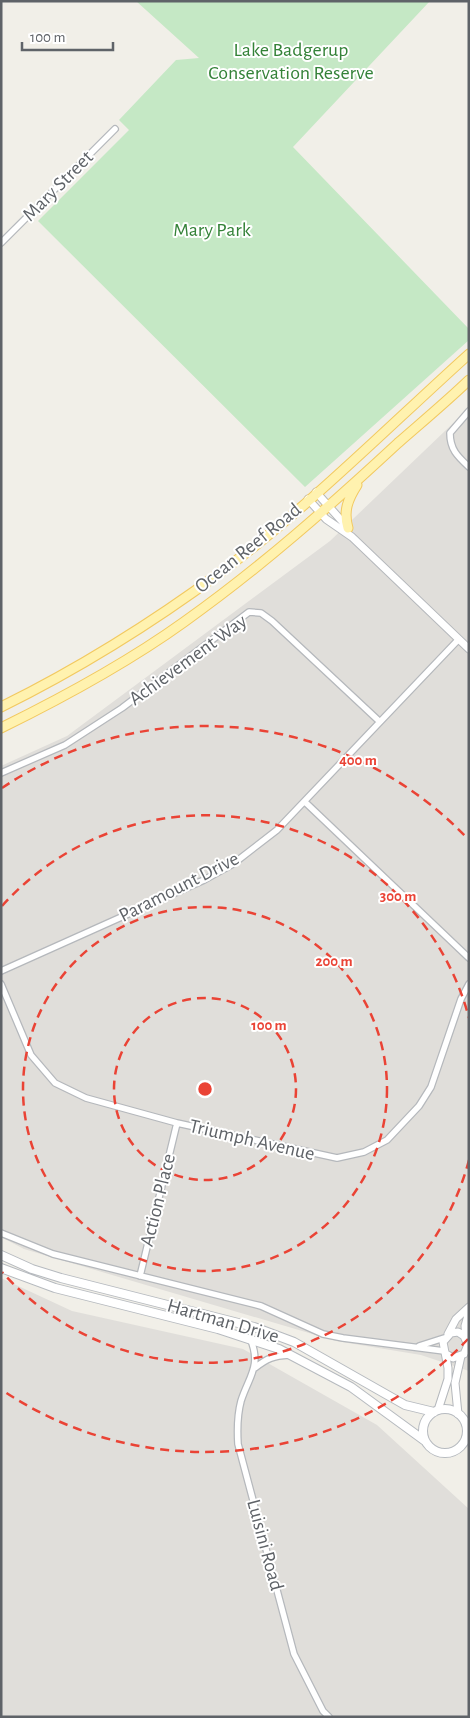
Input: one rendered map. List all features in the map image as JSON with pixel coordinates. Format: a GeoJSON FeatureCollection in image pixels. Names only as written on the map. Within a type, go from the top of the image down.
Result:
{"type":"FeatureCollection","features":[{"type":"Feature","properties":{"kind":"main road","name":"Ocean Reef Road"},"geometry":{"type":"LineString","coordinates":[[1,707],[110,647],[185,598],[229,566],[316,492],[469,354]]}},
{"type":"Feature","properties":{"kind":"main road","name":"Ocean Reef Road"},"geometry":{"type":"LineString","coordinates":[[1,728],[54,703],[183,624],[242,580],[324,511],[469,380]]}},
{"type":"Feature","properties":{"kind":"main road"},"geometry":{"type":"LineString","coordinates":[[348,528],[345,518],[346,504],[368,471]]}},
{"type":"Feature","properties":{"kind":"main road","name":"Hartman Drive"},"geometry":{"type":"LineString","coordinates":[[1,1255],[32,1269],[61,1278],[254,1327],[294,1342],[405,1405],[436,1411]]}},
{"type":"Feature","properties":{"kind":"main road","name":"Hartman Drive"},"geometry":{"type":"LineString","coordinates":[[1,1268],[55,1288],[250,1338],[293,1355],[351,1387],[425,1441]]}},
{"type":"Feature","properties":{"kind":"main road"},"geometry":{"type":"LineString","coordinates":[[457,1449],[465,1438],[466,1431],[463,1417],[452,1410],[436,1411],[424,1425],[425,1441],[432,1448],[442,1452],[457,1449],[469,1445]]}},
{"type":"Feature","properties":{"kind":"street","name":"Mary Street"},"geometry":{"type":"LineString","coordinates":[[1,243],[115,128]]}},
{"type":"Feature","properties":{"kind":"street"},"geometry":{"type":"LineString","coordinates":[[469,411],[450,433],[450,443],[452,450],[469,467]]}},
{"type":"Feature","properties":{"kind":"street"},"geometry":{"type":"LineString","coordinates":[[316,492],[324,511],[469,649]]}},
{"type":"Feature","properties":{"kind":"street"},"geometry":{"type":"LineString","coordinates":[[308,499],[348,528],[352,537]]}},
{"type":"Feature","properties":{"kind":"street","name":"Achievement Way"},"geometry":{"type":"LineString","coordinates":[[1,773],[65,745],[106,719],[249,612],[261,613],[272,621],[379,721]]}},
{"type":"Feature","properties":{"kind":"street","name":"Paramount Drive"},"geometry":{"type":"LineString","coordinates":[[1,971],[204,880],[233,864],[277,830],[458,640]]}},
{"type":"Feature","properties":{"kind":"street"},"geometry":{"type":"LineString","coordinates":[[305,802],[469,958]]}},
{"type":"Feature","properties":{"kind":"street","name":"Triumph Avenue"},"geometry":{"type":"LineString","coordinates":[[1,984],[31,1055],[55,1083],[86,1098],[177,1123],[320,1156],[337,1158],[364,1152],[387,1140],[419,1106],[431,1087],[461,999],[469,984]]}},
{"type":"Feature","properties":{"kind":"street","name":"Action Place"},"geometry":{"type":"LineString","coordinates":[[140,1276],[177,1123]]}},
{"type":"Feature","properties":{"kind":"street"},"geometry":{"type":"LineString","coordinates":[[1,1233],[53,1254],[261,1306],[323,1334],[445,1352],[453,1358],[464,1355]]}},
{"type":"Feature","properties":{"kind":"street"},"geometry":{"type":"LineString","coordinates":[[436,1411],[448,1379],[445,1352],[446,1336],[456,1319],[469,1307]]}},
{"type":"Feature","properties":{"kind":"street"},"geometry":{"type":"LineString","coordinates":[[463,1417],[455,1383],[467,1349],[468,1341],[465,1326],[469,1312]]}},
{"type":"Feature","properties":{"kind":"street"},"geometry":{"type":"LineString","coordinates":[[414,1347],[458,1332],[468,1341]]}},
{"type":"Feature","properties":{"kind":"street","name":"Luisini Road"},"geometry":{"type":"LineString","coordinates":[[250,1338],[255,1349],[255,1368],[236,1423],[238,1444],[294,1654],[323,1711],[329,1717]]}},
{"type":"Feature","properties":{"kind":"street"},"geometry":{"type":"LineString","coordinates":[[255,1368],[266,1359],[275,1356],[293,1355]]}},
{"type":"Feature","properties":{"kind":"shaded area"},"geometry":{"type":"Polygon","coordinates":[[[469,408],[469,1371],[421,1355],[336,1341],[24,1249],[1,1237],[1,766],[67,736],[330,541],[469,408]]]}},
{"type":"Feature","properties":{"kind":"shaded area"},"geometry":{"type":"Polygon","coordinates":[[[1,1278],[72,1311],[243,1349],[377,1425],[469,1509],[469,1717],[1,1717],[1,1278]]]}},
{"type":"Feature","properties":{"kind":"green space","name":"Mary Park"},"geometry":{"type":"Polygon","coordinates":[[[136,1],[430,1],[293,147],[469,329],[469,340],[305,487],[38,221],[129,130],[119,120],[176,60],[199,58],[136,1]]]}},
{"type":"Feature","properties":{"kind":"park label","name":"Lake Badgerup Conservation Reserve"},"geometry":{"type":"Point","coordinates":[291,62]}}]}
